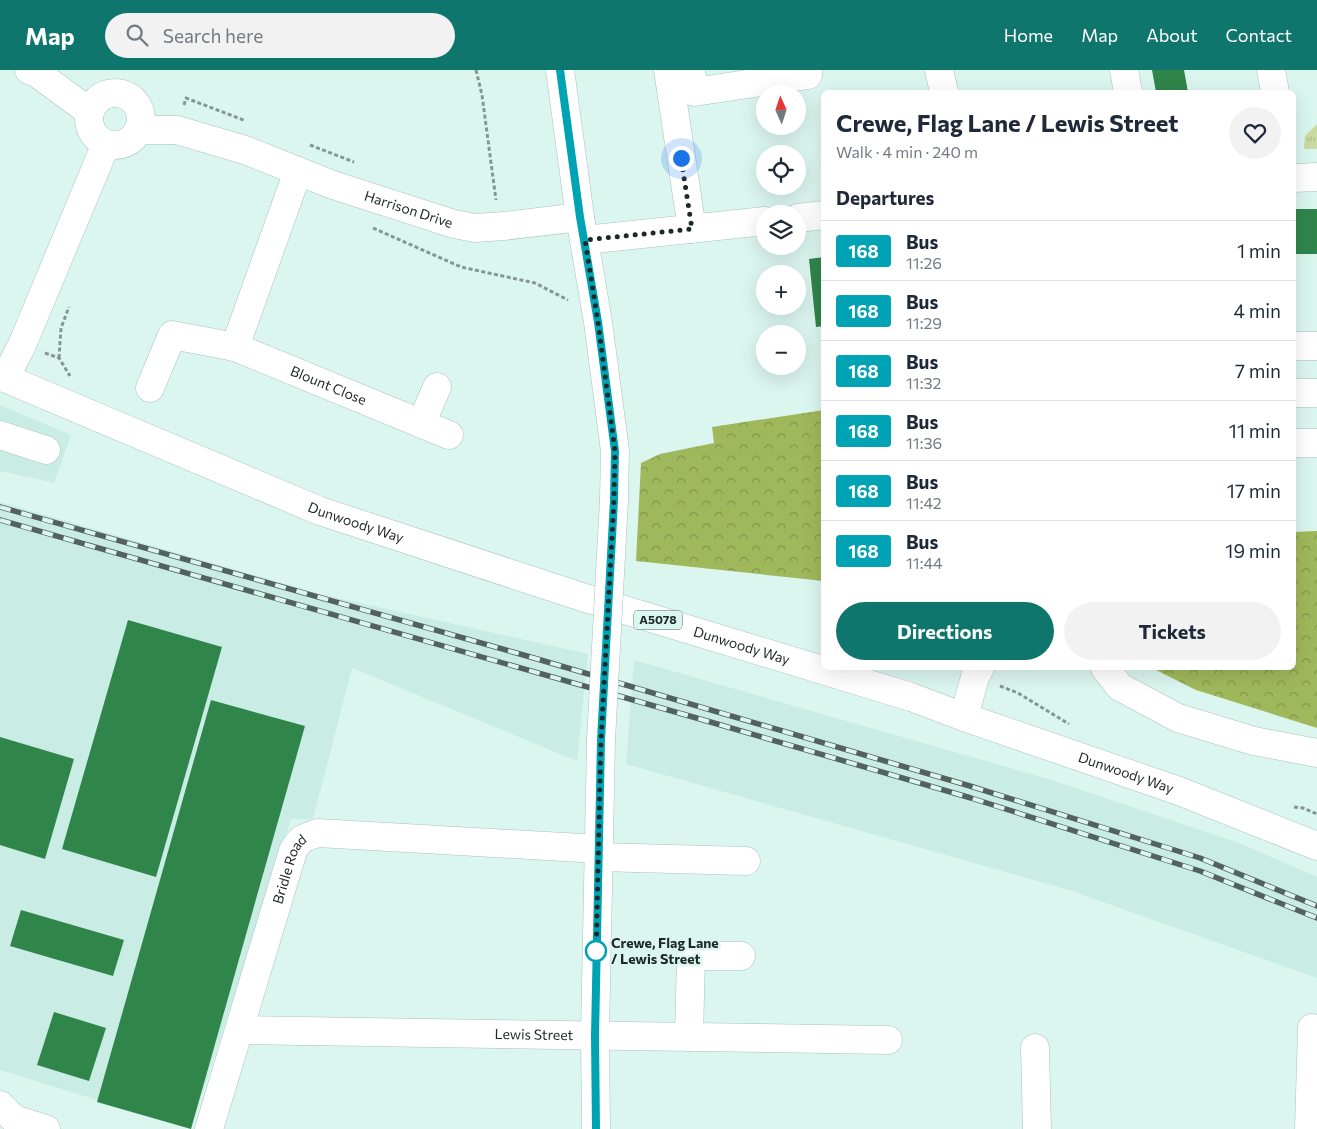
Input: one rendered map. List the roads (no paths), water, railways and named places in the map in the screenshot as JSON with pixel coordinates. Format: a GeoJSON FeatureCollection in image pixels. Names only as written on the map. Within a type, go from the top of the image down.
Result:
{"type":"FeatureCollection","features":[{"type":"Feature","properties":{"kind":"street"},"geometry":{"type":"LineString","coordinates":[[29,70],[38,74],[90,112]]}},
{"type":"Feature","properties":{"kind":"street"},"geometry":{"type":"LineString","coordinates":[[560,70],[598,322],[615,451],[601,740],[595,1036],[596,1129]]}},
{"type":"Feature","properties":{"kind":"street"},"geometry":{"type":"LineString","coordinates":[[668,70],[692,229]]}},
{"type":"Feature","properties":{"kind":"street"},"geometry":{"type":"LineString","coordinates":[[691,70],[694,92],[747,77],[808,75],[808,70]]}},
{"type":"Feature","properties":{"kind":"street"},"geometry":{"type":"LineString","coordinates":[[939,70],[944,90]]}},
{"type":"Feature","properties":{"kind":"street"},"geometry":{"type":"LineString","coordinates":[[1124,70],[1128,90]]}},
{"type":"Feature","properties":{"kind":"street"},"geometry":{"type":"LineString","coordinates":[[1271,70],[1275,90]]}},
{"type":"Feature","properties":{"kind":"street"},"geometry":{"type":"LineString","coordinates":[[117,93],[126,95],[133,100],[141,116],[138,130],[133,138],[125,142],[117,145],[106,144],[92,132],[89,124],[90,112],[100,97],[117,93]]}},
{"type":"Feature","properties":{"kind":"street","name":"Harrison Drive"},"geometry":{"type":"LineString","coordinates":[[133,100],[180,118],[244,150]]}},
{"type":"Feature","properties":{"kind":"street","name":"Harrison Drive"},"geometry":{"type":"LineString","coordinates":[[138,130],[177,130],[244,150],[333,184],[454,224],[475,228],[499,221],[583,229],[692,229],[756,222]]}},
{"type":"Feature","properties":{"kind":"street"},"geometry":{"type":"LineString","coordinates":[[3,377],[22,345],[106,144]]}},
{"type":"Feature","properties":{"kind":"street"},"geometry":{"type":"LineString","coordinates":[[236,347],[298,171]]}},
{"type":"Feature","properties":{"kind":"street"},"geometry":{"type":"LineString","coordinates":[[1296,178],[1317,177]]}},
{"type":"Feature","properties":{"kind":"street"},"geometry":{"type":"LineString","coordinates":[[806,217],[821,215]]}},
{"type":"Feature","properties":{"kind":"street","name":"Blount Close"},"geometry":{"type":"LineString","coordinates":[[150,388],[172,336],[236,347],[449,435]]}},
{"type":"Feature","properties":{"kind":"street"},"geometry":{"type":"LineString","coordinates":[[1296,346],[1317,346]]}},
{"type":"Feature","properties":{"kind":"street","name":"Dunwoody Way"},"geometry":{"type":"LineString","coordinates":[[3,377],[320,511],[582,597],[821,670]]}},
{"type":"Feature","properties":{"kind":"street"},"geometry":{"type":"LineString","coordinates":[[421,424],[437,387]]}},
{"type":"Feature","properties":{"kind":"street"},"geometry":{"type":"LineString","coordinates":[[1296,393],[1317,393]]}},
{"type":"Feature","properties":{"kind":"street"},"geometry":{"type":"LineString","coordinates":[[0,435],[46,450]]}},
{"type":"Feature","properties":{"kind":"street"},"geometry":{"type":"LineString","coordinates":[[1296,443],[1317,443]]}},
{"type":"Feature","properties":{"kind":"street","name":"Dunwoody Way"},"geometry":{"type":"LineString","coordinates":[[822,670],[911,697],[1179,791],[1317,846]]}},
{"type":"Feature","properties":{"kind":"street"},"geometry":{"type":"LineString","coordinates":[[964,717],[975,677],[979,670]]}},
{"type":"Feature","properties":{"kind":"street"},"geometry":{"type":"LineString","coordinates":[[1107,670],[1120,687],[1178,718],[1254,741],[1317,753]]}},
{"type":"Feature","properties":{"kind":"street","name":"Bridle Road"},"geometry":{"type":"LineString","coordinates":[[209,1129],[293,851],[298,842],[308,836],[318,833],[746,862]]}},
{"type":"Feature","properties":{"kind":"street"},"geometry":{"type":"LineString","coordinates":[[689,1037],[691,956],[741,956]]}},
{"type":"Feature","properties":{"kind":"street","name":"Lewis Street"},"geometry":{"type":"LineString","coordinates":[[240,1030],[888,1040]]}},
{"type":"Feature","properties":{"kind":"street"},"geometry":{"type":"LineString","coordinates":[[1309,1129],[1313,1038]]}},
{"type":"Feature","properties":{"kind":"street"},"geometry":{"type":"LineString","coordinates":[[1035,1048],[1037,1129]]}},
{"type":"Feature","properties":{"kind":"street"},"geometry":{"type":"LineString","coordinates":[[0,1105],[14,1119],[46,1129]]}},
{"type":"Feature","properties":{"kind":"railway"},"geometry":{"type":"LineString","coordinates":[[0,507],[527,656],[970,786],[1200,858],[1317,906]]}},
{"type":"Feature","properties":{"kind":"railway"},"geometry":{"type":"LineString","coordinates":[[0,520],[971,798],[1200,871],[1317,918]]}},
{"type":"Feature","properties":{"kind":"place","name":"Crewe, Flag Lane / Lewis Street"},"geometry":{"type":"Point","coordinates":[596,951]}}]}
